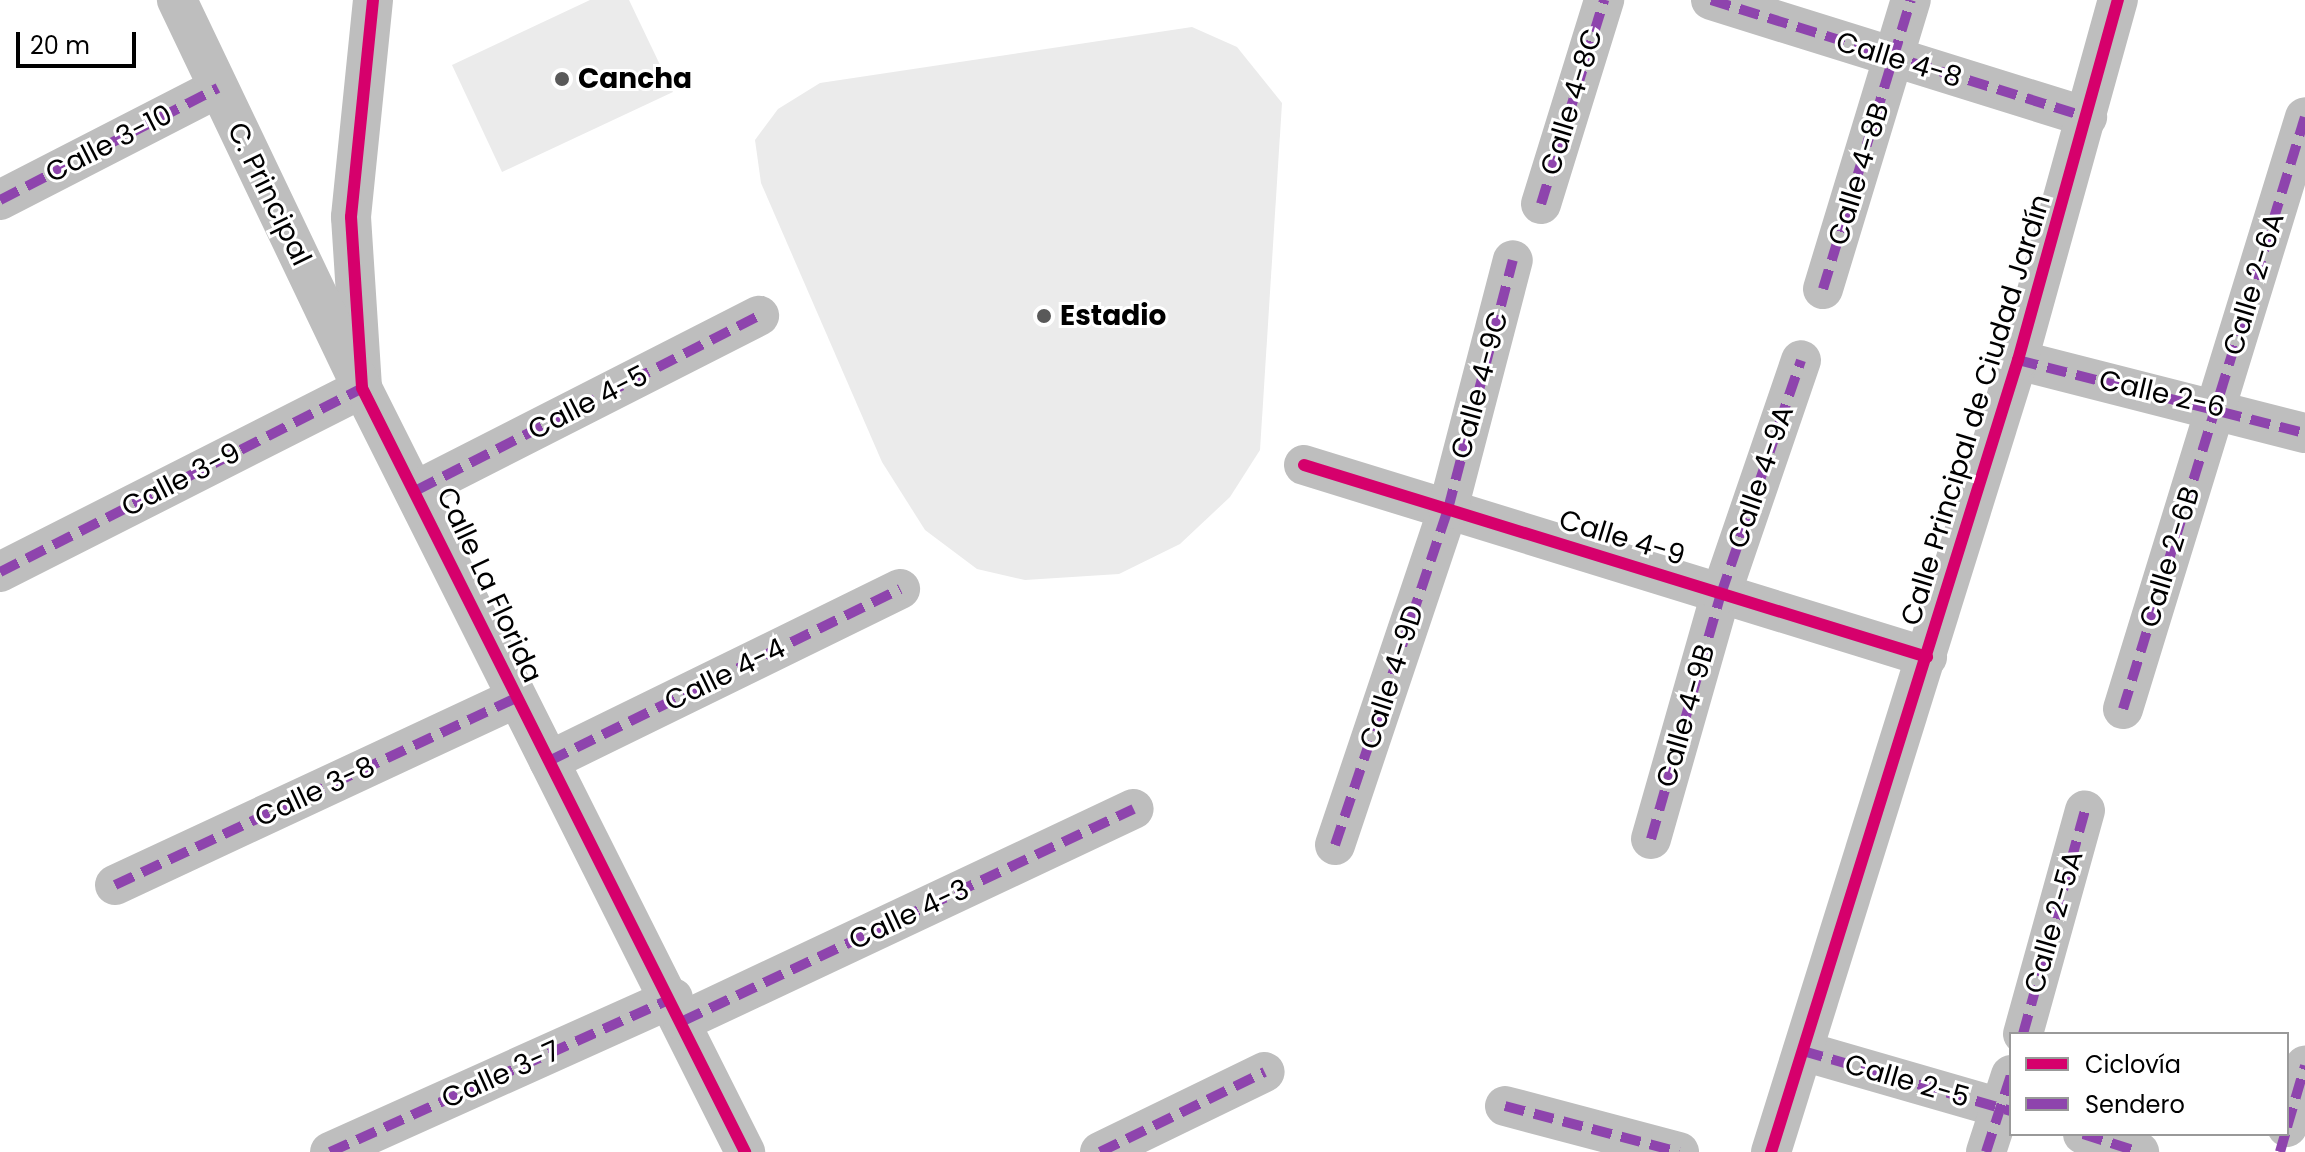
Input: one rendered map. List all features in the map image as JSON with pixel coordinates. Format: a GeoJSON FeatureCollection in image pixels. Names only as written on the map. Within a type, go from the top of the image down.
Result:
{"type":"FeatureCollection","features":[{"type":"Feature","properties":{"kind":"street","name":"C. Principal"},"geometry":{"type":"LineString","coordinates":[[177,0],[362,388]]}},
{"type":"Feature","properties":{"kind":"street","name":"Calle La Florida"},"geometry":{"type":"LineString","coordinates":[[373,0],[351,217],[362,388],[417,490],[516,698],[678,1010],[745,1152]]}},
{"type":"Feature","properties":{"kind":"street","name":"Calle 4-8C"},"geometry":{"type":"LineString","coordinates":[[1541,204],[1604,0]]}},
{"type":"Feature","properties":{"kind":"street","name":"Calle 4-8"},"geometry":{"type":"LineString","coordinates":[[1711,0],[2087,117]]}},
{"type":"Feature","properties":{"kind":"street","name":"Calle 4-8B"},"geometry":{"type":"LineString","coordinates":[[1823,289],[1911,0]]}},
{"type":"Feature","properties":{"kind":"street","name":"Calle Principal de Ciudad Jardín"},"geometry":{"type":"LineString","coordinates":[[1771,1152],[2018,360],[2118,0]]}},
{"type":"Feature","properties":{"kind":"street","name":"Calle 3-10"},"geometry":{"type":"LineString","coordinates":[[0,200],[218,88]]}},
{"type":"Feature","properties":{"kind":"street","name":"Calle 2-6A"},"geometry":{"type":"LineString","coordinates":[[2217,405],[2305,117]]}},
{"type":"Feature","properties":{"kind":"street","name":"Calle 4-9C"},"geometry":{"type":"LineString","coordinates":[[1448,509],[1513,260]]}},
{"type":"Feature","properties":{"kind":"street","name":"Calle 4-5"},"geometry":{"type":"LineString","coordinates":[[417,490],[759,316]]}},
{"type":"Feature","properties":{"kind":"street","name":"Calle 4-9A"},"geometry":{"type":"LineString","coordinates":[[1721,594],[1801,360]]}},
{"type":"Feature","properties":{"kind":"street","name":"Calle 2-6"},"geometry":{"type":"LineString","coordinates":[[2018,360],[2217,405],[2305,433]]}},
{"type":"Feature","properties":{"kind":"street","name":"Calle 3-9"},"geometry":{"type":"LineString","coordinates":[[0,572],[362,388]]}},
{"type":"Feature","properties":{"kind":"street","name":"Calle 2-6B"},"geometry":{"type":"LineString","coordinates":[[2123,709],[2217,405]]}},
{"type":"Feature","properties":{"kind":"street","name":"Calle 4-9"},"geometry":{"type":"LineString","coordinates":[[1304,465],[1927,657]]}},
{"type":"Feature","properties":{"kind":"street","name":"Calle 4-9D"},"geometry":{"type":"LineString","coordinates":[[1335,845],[1448,509]]}},
{"type":"Feature","properties":{"kind":"street","name":"Calle 4-4"},"geometry":{"type":"LineString","coordinates":[[549,761],[900,589]]}},
{"type":"Feature","properties":{"kind":"street","name":"Calle 4-9B"},"geometry":{"type":"LineString","coordinates":[[1651,839],[1721,594]]}},
{"type":"Feature","properties":{"kind":"street","name":"Calle 3-8"},"geometry":{"type":"LineString","coordinates":[[115,885],[516,698]]}},
{"type":"Feature","properties":{"kind":"street","name":"Calle 4-3"},"geometry":{"type":"LineString","coordinates":[[678,1010],[1134,809]]}},
{"type":"Feature","properties":{"kind":"street","name":"Calle 2-5A"},"geometry":{"type":"LineString","coordinates":[[2024,1032],[2085,810]]}},
{"type":"Feature","properties":{"kind":"street","name":"Calle 3-7"},"geometry":{"type":"LineString","coordinates":[[330,1152],[678,1010]]}},
{"type":"Feature","properties":{"kind":"street","name":"Calle 2-5"},"geometry":{"type":"LineString","coordinates":[[1803,1051],[2008,1098]]}},
{"type":"Feature","properties":{"kind":"street"},"geometry":{"type":"LineString","coordinates":[[2289,1120],[2305,1066]]}},
{"type":"Feature","properties":{"kind":"street"},"geometry":{"type":"LineString","coordinates":[[1100,1152],[1265,1072]]}},
{"type":"Feature","properties":{"kind":"street"},"geometry":{"type":"LineString","coordinates":[[1986,1152],[2008,1098]]}},
{"type":"Feature","properties":{"kind":"street"},"geometry":{"type":"LineString","coordinates":[[1505,1106],[1679,1152]]}},
{"type":"Feature","properties":{"kind":"street"},"geometry":{"type":"LineString","coordinates":[[2089,1136],[2139,1152]]}},
{"type":"Feature","properties":{"kind":"shaded area","name":"Cancha"},"geometry":{"type":"Polygon","coordinates":[[[590,0],[629,0],[673,92],[502,172],[452,65],[590,0]]]}},
{"type":"Feature","properties":{"kind":"shaded area","name":"Estadio"},"geometry":{"type":"Polygon","coordinates":[[[1192,27],[1237,47],[1282,103],[1260,450],[1230,497],[1180,544],[1119,574],[1025,580],[977,569],[925,530],[882,462],[761,183],[755,140],[778,109],[820,83],[1192,27]]]}},
{"type":"Feature","properties":{"kind":"marked path"},"geometry":{"type":"LineString","coordinates":[[1541,204],[1604,0]]}},
{"type":"Feature","properties":{"kind":"marked path"},"geometry":{"type":"LineString","coordinates":[[1711,0],[2087,117]]}},
{"type":"Feature","properties":{"kind":"marked path"},"geometry":{"type":"LineString","coordinates":[[1823,289],[1911,0]]}},
{"type":"Feature","properties":{"kind":"marked path"},"geometry":{"type":"LineString","coordinates":[[0,200],[218,88]]}},
{"type":"Feature","properties":{"kind":"marked path"},"geometry":{"type":"LineString","coordinates":[[2123,709],[2305,117]]}},
{"type":"Feature","properties":{"kind":"marked path"},"geometry":{"type":"LineString","coordinates":[[1335,845],[1448,509],[1513,260]]}},
{"type":"Feature","properties":{"kind":"marked path"},"geometry":{"type":"LineString","coordinates":[[417,490],[759,316]]}},
{"type":"Feature","properties":{"kind":"marked path"},"geometry":{"type":"LineString","coordinates":[[1651,839],[1721,594],[1801,360]]}},
{"type":"Feature","properties":{"kind":"marked path"},"geometry":{"type":"LineString","coordinates":[[2018,360],[2305,433]]}},
{"type":"Feature","properties":{"kind":"marked path"},"geometry":{"type":"LineString","coordinates":[[0,572],[362,388]]}},
{"type":"Feature","properties":{"kind":"marked path"},"geometry":{"type":"LineString","coordinates":[[549,761],[900,589]]}},
{"type":"Feature","properties":{"kind":"marked path"},"geometry":{"type":"LineString","coordinates":[[115,885],[516,698]]}},
{"type":"Feature","properties":{"kind":"marked path"},"geometry":{"type":"LineString","coordinates":[[683,1021],[1134,809]]}},
{"type":"Feature","properties":{"kind":"marked path"},"geometry":{"type":"LineString","coordinates":[[2024,1032],[2085,810]]}},
{"type":"Feature","properties":{"kind":"marked path"},"geometry":{"type":"LineString","coordinates":[[330,1152],[673,998]]}},
{"type":"Feature","properties":{"kind":"marked path"},"geometry":{"type":"LineString","coordinates":[[1803,1051],[2009,1110]]}},
{"type":"Feature","properties":{"kind":"marked path"},"geometry":{"type":"LineString","coordinates":[[2289,1120],[2305,1066]]}},
{"type":"Feature","properties":{"kind":"marked path"},"geometry":{"type":"LineString","coordinates":[[1100,1152],[1265,1072]]}},
{"type":"Feature","properties":{"kind":"marked path"},"geometry":{"type":"LineString","coordinates":[[1986,1152],[2009,1081]]}},
{"type":"Feature","properties":{"kind":"marked path"},"geometry":{"type":"LineString","coordinates":[[1505,1106],[1679,1152]]}},
{"type":"Feature","properties":{"kind":"marked path"},"geometry":{"type":"LineString","coordinates":[[2089,1136],[2139,1152]]}},
{"type":"Feature","properties":{"kind":"marked path"},"geometry":{"type":"LineString","coordinates":[[2280,1152],[2284,1136]]}},
{"type":"Feature","properties":{"kind":"cycle path"},"geometry":{"type":"LineString","coordinates":[[373,0],[351,217],[362,388],[745,1152]]}},
{"type":"Feature","properties":{"kind":"cycle path"},"geometry":{"type":"LineString","coordinates":[[1771,1152],[2018,360],[2118,0]]}},
{"type":"Feature","properties":{"kind":"cycle path"},"geometry":{"type":"LineString","coordinates":[[1304,465],[1927,657]]}},
{"type":"Feature","properties":{"kind":"place","name":"Cancha"},"geometry":{"type":"Point","coordinates":[562,79]}},
{"type":"Feature","properties":{"kind":"place","name":"Estadio"},"geometry":{"type":"Point","coordinates":[1044,316]}}]}
